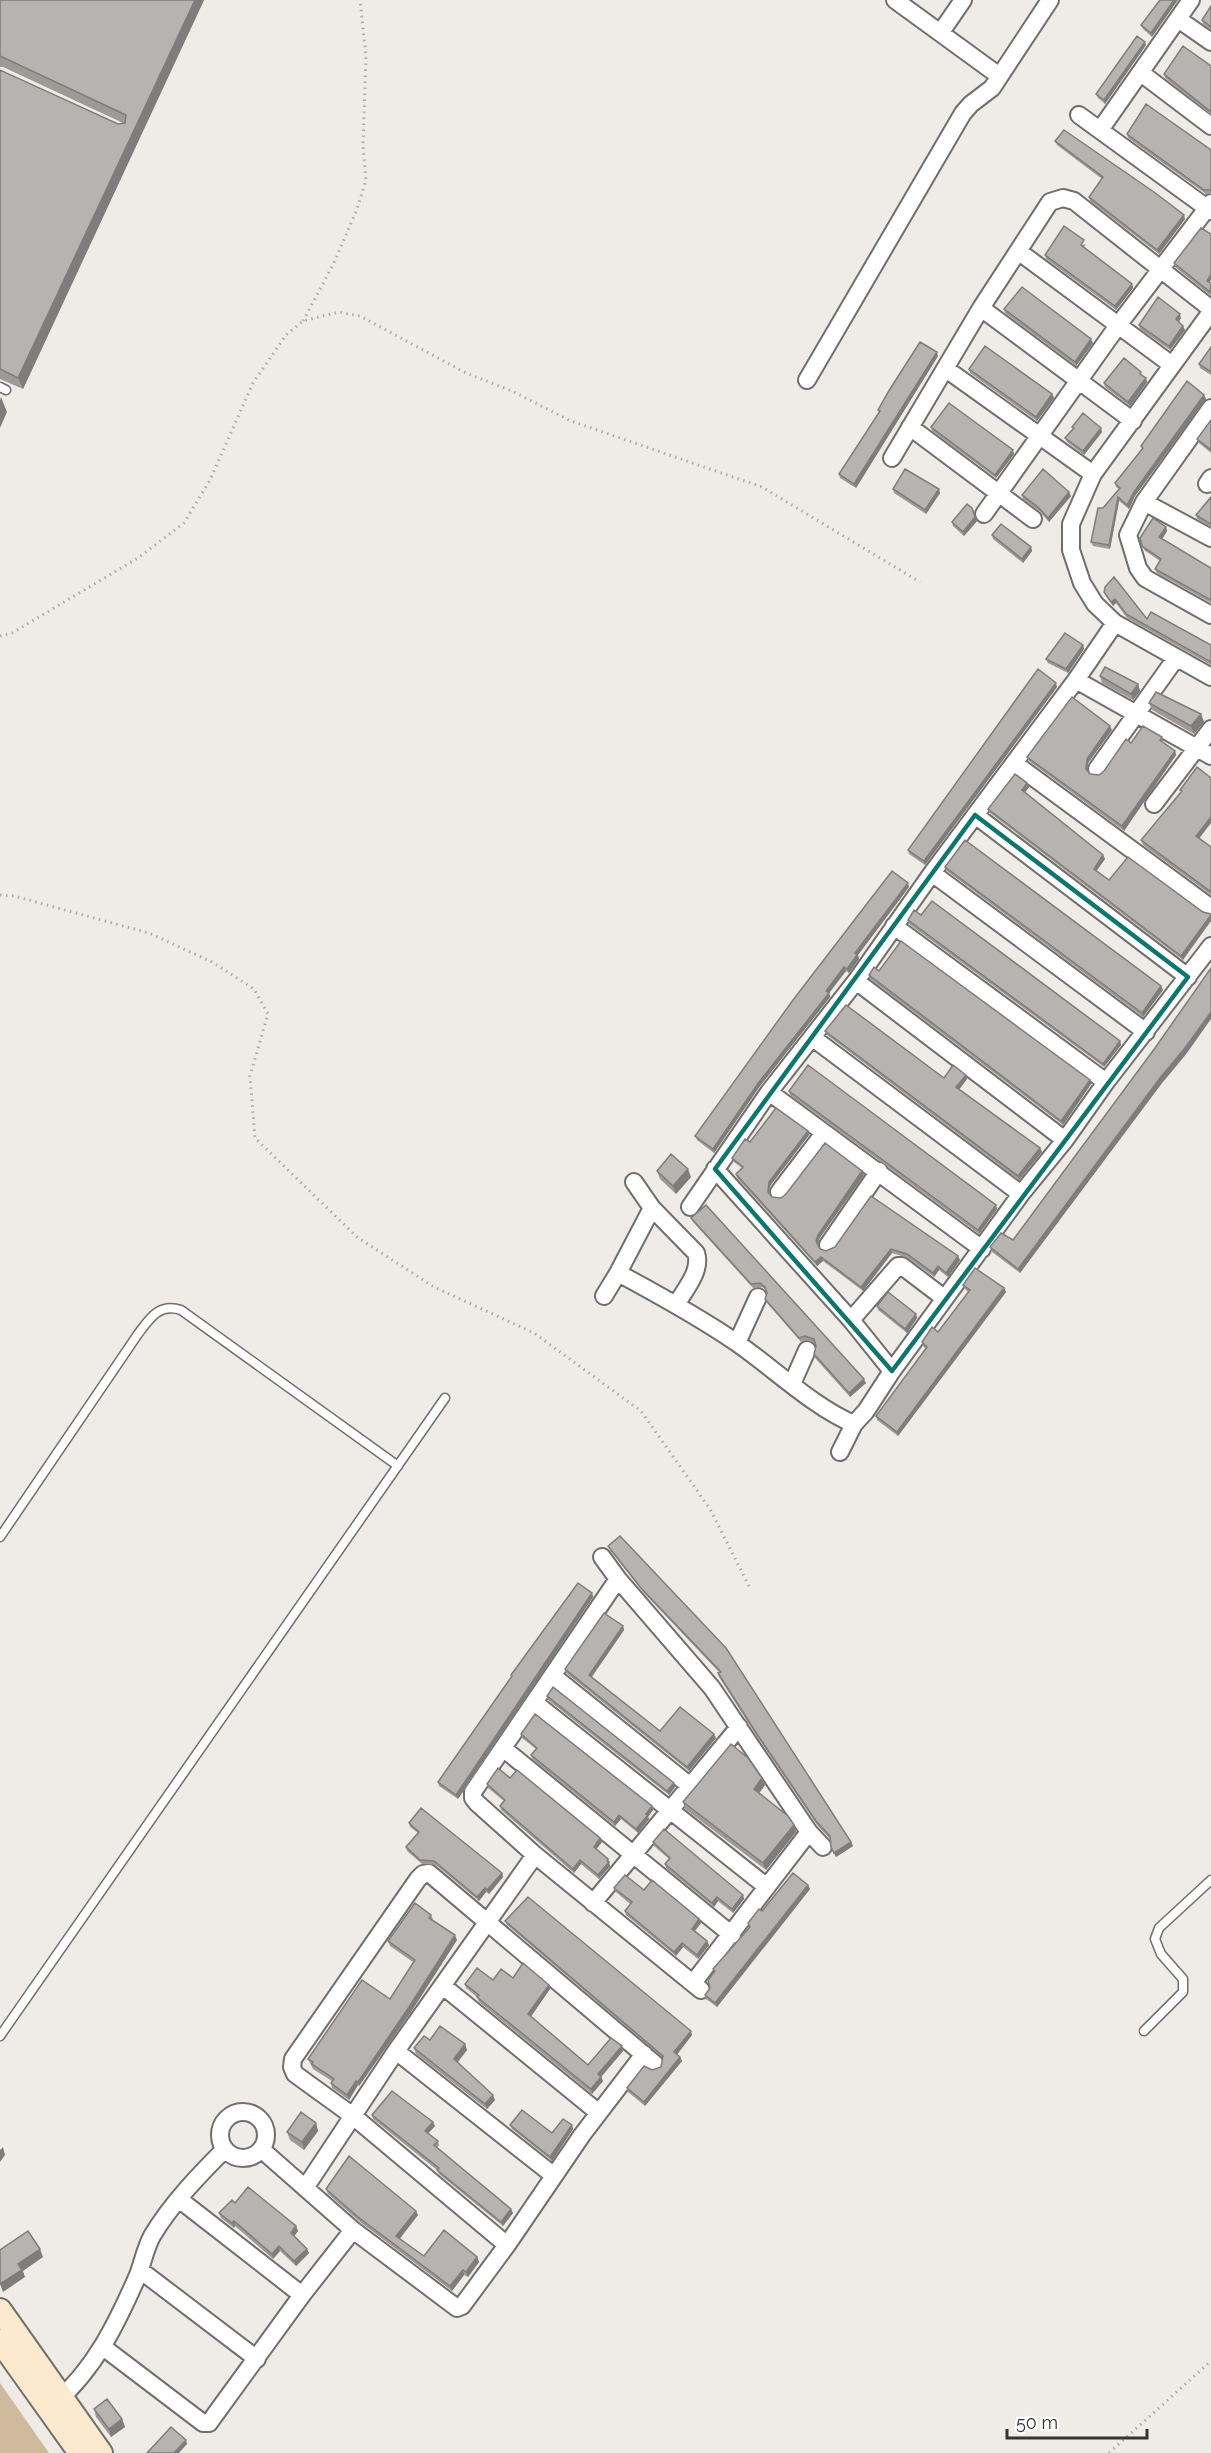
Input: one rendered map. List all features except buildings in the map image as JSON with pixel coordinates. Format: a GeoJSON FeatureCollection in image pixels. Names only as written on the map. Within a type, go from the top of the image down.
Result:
{"type":"FeatureCollection","features":[{"type":"Feature","properties":{"kind":"main road"},"geometry":{"type":"LineString","coordinates":[[0,2310],[55,2403],[80,2453]]}},
{"type":"Feature","properties":{"kind":"main road"},"geometry":{"type":"LineString","coordinates":[[0,2341],[101,2453]]}},
{"type":"Feature","properties":{"kind":"street"},"geometry":{"type":"LineString","coordinates":[[895,0],[998,75]]}},
{"type":"Feature","properties":{"kind":"street"},"geometry":{"type":"LineString","coordinates":[[940,32],[963,0]]}},
{"type":"Feature","properties":{"kind":"street"},"geometry":{"type":"LineString","coordinates":[[807,380],[963,113],[992,88],[998,75],[1050,0]]}},
{"type":"Feature","properties":{"kind":"street"},"geometry":{"type":"LineString","coordinates":[[1100,130],[1191,0]]}},
{"type":"Feature","properties":{"kind":"street"},"geometry":{"type":"LineString","coordinates":[[1178,19],[1211,42]]}},
{"type":"Feature","properties":{"kind":"street"},"geometry":{"type":"LineString","coordinates":[[1141,73],[1211,126]]}},
{"type":"Feature","properties":{"kind":"street"},"geometry":{"type":"LineString","coordinates":[[984,514],[1160,268],[1210,208],[1079,115]]}},
{"type":"Feature","properties":{"kind":"street"},"geometry":{"type":"LineString","coordinates":[[892,458],[981,308],[1050,202],[1063,198],[1074,201],[1211,311],[1093,474],[1071,524],[1071,550],[1082,583],[1095,604],[1115,623],[1211,677]]}},
{"type":"Feature","properties":{"kind":"street"},"geometry":{"type":"LineString","coordinates":[[1018,251],[1172,365]]}},
{"type":"Feature","properties":{"kind":"street"},"geometry":{"type":"LineString","coordinates":[[981,308],[1133,421]]}},
{"type":"Feature","properties":{"kind":"street"},"geometry":{"type":"LineString","coordinates":[[946,369],[1093,474]]}},
{"type":"Feature","properties":{"kind":"street"},"geometry":{"type":"LineString","coordinates":[[1211,408],[1144,502],[1128,535],[1138,568],[1145,578],[1211,615]]}},
{"type":"Feature","properties":{"kind":"street"},"geometry":{"type":"LineString","coordinates":[[910,427],[1033,519]]}},
{"type":"Feature","properties":{"kind":"street"},"geometry":{"type":"LineString","coordinates":[[1144,502],[1211,538]]}},
{"type":"Feature","properties":{"kind":"street"},"geometry":{"type":"LineString","coordinates":[[690,1207],[769,1092],[856,981],[932,873],[1077,680],[1115,623]]}},
{"type":"Feature","properties":{"kind":"street"},"geometry":{"type":"LineString","coordinates":[[1097,768],[1176,658]]}},
{"type":"Feature","properties":{"kind":"street"},"geometry":{"type":"LineString","coordinates":[[1077,680],[1205,752]]}},
{"type":"Feature","properties":{"kind":"street"},"geometry":{"type":"LineString","coordinates":[[1154,804],[1205,752],[1211,729]]}},
{"type":"Feature","properties":{"kind":"street"},"geometry":{"type":"LineString","coordinates":[[1014,763],[1211,908]]}},
{"type":"Feature","properties":{"kind":"street"},"geometry":{"type":"LineString","coordinates":[[975,815],[1188,977]]}},
{"type":"Feature","properties":{"kind":"street"},"geometry":{"type":"LineString","coordinates":[[932,873],[1146,1032]]}},
{"type":"Feature","properties":{"kind":"street"},"geometry":{"type":"LineString","coordinates":[[894,926],[1106,1082]]}},
{"type":"Feature","properties":{"kind":"street"},"geometry":{"type":"LineString","coordinates":[[840,1452],[854,1424],[866,1411],[944,1298],[1211,946]]}},
{"type":"Feature","properties":{"kind":"street"},"geometry":{"type":"LineString","coordinates":[[856,981],[1065,1140]]}},
{"type":"Feature","properties":{"kind":"street"},"geometry":{"type":"LineString","coordinates":[[813,1038],[1021,1194]]}},
{"type":"Feature","properties":{"kind":"street"},"geometry":{"type":"LineString","coordinates":[[769,1092],[982,1249]]}},
{"type":"Feature","properties":{"kind":"street"},"geometry":{"type":"LineString","coordinates":[[779,1192],[824,1132]]}},
{"type":"Feature","properties":{"kind":"street"},"geometry":{"type":"LineString","coordinates":[[715,1169],[851,1320],[892,1371]]}},
{"type":"Feature","properties":{"kind":"street"},"geometry":{"type":"LineString","coordinates":[[828,1245],[879,1171]]}},
{"type":"Feature","properties":{"kind":"street"},"geometry":{"type":"LineString","coordinates":[[634,1182],[652,1208],[696,1253],[698,1267],[676,1305]]}},
{"type":"Feature","properties":{"kind":"street"},"geometry":{"type":"LineString","coordinates":[[604,1296],[652,1208]]}},
{"type":"Feature","properties":{"kind":"street"},"geometry":{"type":"LineString","coordinates":[[851,1320],[898,1266],[902,1266],[944,1298]]}},
{"type":"Feature","properties":{"kind":"street"},"geometry":{"type":"LineString","coordinates":[[618,1273],[676,1305],[737,1343],[845,1421],[854,1424]]}},
{"type":"Feature","properties":{"kind":"street"},"geometry":{"type":"LineString","coordinates":[[737,1343],[758,1297]]}},
{"type":"Feature","properties":{"kind":"street"},"geometry":{"type":"LineString","coordinates":[[792,1384],[807,1350]]}},
{"type":"Feature","properties":{"kind":"street"},"geometry":{"type":"LineString","coordinates":[[602,1557],[618,1579],[712,1688],[809,1832],[823,1847]]}},
{"type":"Feature","properties":{"kind":"street"},"geometry":{"type":"LineString","coordinates":[[618,1579],[473,1792],[473,1798],[535,1855],[697,1987],[732,1935],[809,1832]]}},
{"type":"Feature","properties":{"kind":"street"},"geometry":{"type":"LineString","coordinates":[[553,1676],[689,1785]]}},
{"type":"Feature","properties":{"kind":"street"},"geometry":{"type":"LineString","coordinates":[[535,1703],[767,1887]]}},
{"type":"Feature","properties":{"kind":"street"},"geometry":{"type":"LineString","coordinates":[[593,1903],[739,1727]]}},
{"type":"Feature","properties":{"kind":"street"},"geometry":{"type":"LineString","coordinates":[[504,1749],[732,1935]]}},
{"type":"Feature","properties":{"kind":"street"},"geometry":{"type":"LineString","coordinates":[[305,2188],[396,2051],[535,1855]]}},
{"type":"Feature","properties":{"kind":"street"},"geometry":{"type":"LineString","coordinates":[[261,2149],[353,2230],[457,2308],[462,2306],[507,2244],[553,2175],[599,2113],[650,2059],[429,1873],[423,1874],[293,2059],[292,2067],[295,2074],[353,2116],[507,2244]]}},
{"type":"Feature","properties":{"kind":"street"},"geometry":{"type":"LineString","coordinates":[[443,1986],[599,2113]]}},
{"type":"Feature","properties":{"kind":"street"},"geometry":{"type":"LineString","coordinates":[[396,2051],[553,2175]]}},
{"type":"Feature","properties":{"kind":"street"},"geometry":{"type":"LineString","coordinates":[[249,2111],[261,2118],[267,2130],[265,2144],[261,2149],[257,2154],[244,2158],[231,2155],[222,2145],[220,2132],[225,2120],[236,2112],[249,2111]]}},
{"type":"Feature","properties":{"kind":"street"},"geometry":{"type":"LineString","coordinates":[[55,2403],[84,2373],[103,2347],[140,2270],[142,2257],[151,2238],[199,2175],[225,2149]]}},
{"type":"Feature","properties":{"kind":"street"},"geometry":{"type":"LineString","coordinates":[[180,2200],[302,2295]]}},
{"type":"Feature","properties":{"kind":"street"},"geometry":{"type":"LineString","coordinates":[[103,2347],[203,2423],[209,2423],[302,2295],[353,2230]]}},
{"type":"Feature","properties":{"kind":"street"},"geometry":{"type":"LineString","coordinates":[[140,2270],[257,2358]]}},
{"type":"Feature","properties":{"kind":"lane"},"geometry":{"type":"LineString","coordinates":[[0,1537],[138,1334],[151,1316],[162,1308],[172,1307],[181,1310],[398,1466]]}},
{"type":"Feature","properties":{"kind":"lane"},"geometry":{"type":"LineString","coordinates":[[0,2036],[445,1398]]}},
{"type":"Feature","properties":{"kind":"lane"},"geometry":{"type":"LineString","coordinates":[[1144,2031],[1183,1992],[1183,1979],[1161,1954],[1155,1939],[1159,1928],[1211,1880]]}},
{"type":"Feature","properties":{"kind":"path"},"geometry":{"type":"LineString","coordinates":[[0,636],[12,633],[138,558],[184,523],[210,480],[253,382],[286,335],[303,321],[334,263],[357,209],[366,180],[363,146],[366,56],[360,0]]}},
{"type":"Feature","properties":{"kind":"path"},"geometry":{"type":"LineString","coordinates":[[303,321],[339,312],[360,316],[466,373],[512,391],[571,421],[762,487],[920,582]]}},
{"type":"Feature","properties":{"kind":"path"},"geometry":{"type":"LineString","coordinates":[[0,896],[14,896],[149,933],[212,962],[254,989],[268,1014],[250,1076],[255,1138],[357,1237],[434,1287],[534,1333],[641,1410],[710,1509],[751,1590]]}},
{"type":"Feature","properties":{"kind":"path"},"geometry":{"type":"LineString","coordinates":[[1109,2453],[1211,2361]]}},
{"type":"Feature","properties":{"kind":"highlighted area"},"geometry":{"type":"Polygon","coordinates":[[[975,815],[1188,977],[892,1371],[715,1169],[975,815]]]}},
{"type":"Feature","properties":{"kind":"shaded area"},"geometry":{"type":"Polygon","coordinates":[[[0,2383],[49,2453],[0,2453],[0,2383]]]}}]}
